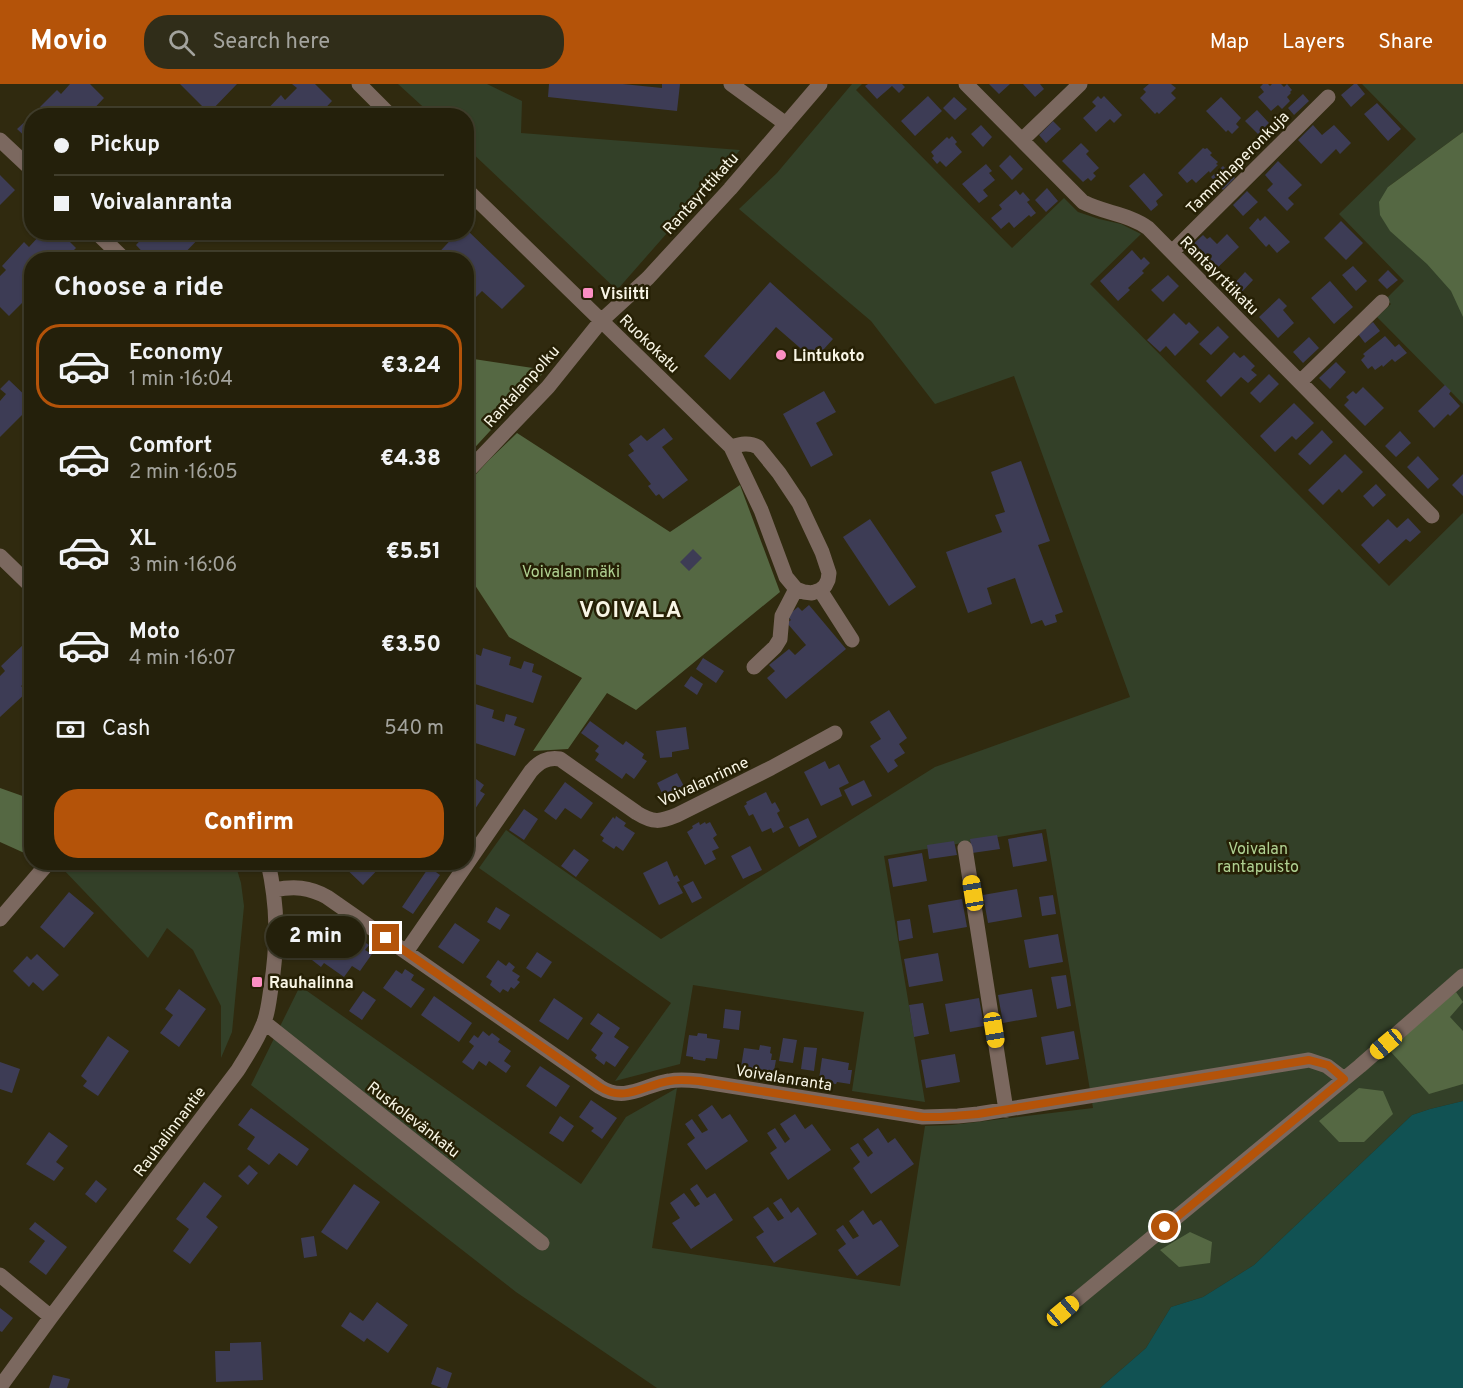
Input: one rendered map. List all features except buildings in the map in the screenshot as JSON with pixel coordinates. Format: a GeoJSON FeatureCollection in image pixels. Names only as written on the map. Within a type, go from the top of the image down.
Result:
{"type":"FeatureCollection","features":[{"type":"Feature","properties":{"kind":"street"},"geometry":{"type":"LineString","coordinates":[[359,84],[383,108]]}},
{"type":"Feature","properties":{"kind":"street"},"geometry":{"type":"LineString","coordinates":[[731,84],[786,124]]}},
{"type":"Feature","properties":{"kind":"street","name":"Rantayrttikatu"},"geometry":{"type":"LineString","coordinates":[[601,321],[648,278],[730,189],[820,84]]}},
{"type":"Feature","properties":{"kind":"street","name":"Rantayrttikatu"},"geometry":{"type":"LineString","coordinates":[[966,84],[1083,202],[1141,223],[1432,516]]}},
{"type":"Feature","properties":{"kind":"street"},"geometry":{"type":"LineString","coordinates":[[1022,140],[1080,84]]}},
{"type":"Feature","properties":{"kind":"street","name":"Tammihaperonkuja"},"geometry":{"type":"LineString","coordinates":[[1172,252],[1328,97]]}},
{"type":"Feature","properties":{"kind":"street"},"geometry":{"type":"LineString","coordinates":[[0,140],[24,162]]}},
{"type":"Feature","properties":{"kind":"street","name":"Ruokokatu"},"geometry":{"type":"LineString","coordinates":[[474,197],[731,447],[761,510],[786,577],[796,590]]}},
{"type":"Feature","properties":{"kind":"street"},"geometry":{"type":"LineString","coordinates":[[104,240],[116,252]]}},
{"type":"Feature","properties":{"kind":"street"},"geometry":{"type":"LineString","coordinates":[[1300,381],[1382,302]]}},
{"type":"Feature","properties":{"kind":"street","name":"Rantalanpolku"},"geometry":{"type":"LineString","coordinates":[[474,465],[548,387],[601,321]]}},
{"type":"Feature","properties":{"kind":"street"},"geometry":{"type":"LineString","coordinates":[[731,447],[744,444],[758,447],[779,473],[795,496],[822,552],[829,573],[825,586],[820,590],[812,593],[796,590],[782,616],[780,639],[754,667]]}},
{"type":"Feature","properties":{"kind":"street"},"geometry":{"type":"LineString","coordinates":[[0,556],[24,579]]}},
{"type":"Feature","properties":{"kind":"street"},"geometry":{"type":"LineString","coordinates":[[820,590],[852,640]]}},
{"type":"Feature","properties":{"kind":"street","name":"Voivalanrinne"},"geometry":{"type":"LineString","coordinates":[[474,854],[531,771],[541,762],[554,758],[560,759],[646,819],[656,821],[677,815],[835,733]]}},
{"type":"Feature","properties":{"kind":"street"},"geometry":{"type":"LineString","coordinates":[[965,848],[1006,1110]]}},
{"type":"Feature","properties":{"kind":"street"},"geometry":{"type":"LineString","coordinates":[[0,919],[42,870]]}},
{"type":"Feature","properties":{"kind":"street","name":"Rauhalinnantie"},"geometry":{"type":"LineString","coordinates":[[0,1387],[238,1070],[252,1048],[264,1023],[276,949],[274,890],[269,870]]}},
{"type":"Feature","properties":{"kind":"street","name":"Voivalanrinne"},"geometry":{"type":"LineString","coordinates":[[406,952],[463,870]]}},
{"type":"Feature","properties":{"kind":"street","name":"Voivalanranta"},"geometry":{"type":"LineString","coordinates":[[274,890],[295,887],[317,891],[608,1092],[617,1095],[663,1082],[699,1081],[923,1117],[958,1116],[1006,1110],[1309,1060],[1328,1065],[1344,1079]]}},
{"type":"Feature","properties":{"kind":"street"},"geometry":{"type":"LineString","coordinates":[[1063,1311],[1344,1079],[1463,976]]}},
{"type":"Feature","properties":{"kind":"street","name":"Ruskolevänkatu"},"geometry":{"type":"LineString","coordinates":[[264,1023],[542,1243]]}},
{"type":"Feature","properties":{"kind":"street"},"geometry":{"type":"LineString","coordinates":[[0,1275],[51,1317]]}},
{"type":"Feature","properties":{"kind":"green space"},"geometry":{"type":"Polygon","coordinates":[[[398,84],[487,84],[522,101],[521,133],[740,150],[617,290],[474,155],[474,108],[424,108],[398,84]]]}},
{"type":"Feature","properties":{"kind":"green space","name":"Voivalan rantapuisto"},"geometry":{"type":"Polygon","coordinates":[[[852,84],[862,84],[856,90],[1012,248],[1064,198],[1078,212],[1121,224],[1141,234],[1090,284],[1389,586],[1463,513],[1463,1101],[1412,1115],[1254,1265],[1203,1297],[1171,1307],[1146,1348],[1100,1388],[657,1388],[516,1292],[251,1085],[300,986],[581,1184],[626,1117],[677,1088],[652,1248],[900,1286],[925,1126],[952,1125],[1093,1108],[1046,829],[884,856],[925,1102],[852,1091],[864,1012],[693,985],[680,1064],[615,1081],[671,1003],[479,868],[506,830],[661,939],[935,767],[1130,697],[1014,376],[935,404],[871,321],[739,209],[777,173],[852,84]]]}},
{"type":"Feature","properties":{"kind":"green space"},"geometry":{"type":"Polygon","coordinates":[[[1362,84],[1463,84],[1463,132],[1388,187],[1463,145],[1463,404],[1377,317],[1391,304],[1386,299],[1404,281],[1339,214],[1416,139],[1362,84]]]}},
{"type":"Feature","properties":{"kind":"green space"},"geometry":{"type":"Polygon","coordinates":[[[1463,132],[1463,317],[1451,291],[1427,264],[1390,231],[1380,215],[1379,202],[1388,187],[1463,132]]]}},
{"type":"Feature","properties":{"kind":"green space"},"geometry":{"type":"Polygon","coordinates":[[[474,359],[546,370],[474,448],[474,359]]]}},
{"type":"Feature","properties":{"kind":"green space","name":"Voivalan mäki"},"geometry":{"type":"Polygon","coordinates":[[[517,433],[670,532],[740,485],[780,592],[636,710],[607,693],[568,749],[533,751],[582,678],[509,637],[474,584],[474,476],[517,433]]]}},
{"type":"Feature","properties":{"kind":"green space"},"geometry":{"type":"Polygon","coordinates":[[[0,788],[24,797],[24,853],[0,842],[0,788]]]}},
{"type":"Feature","properties":{"kind":"green space"},"geometry":{"type":"Polygon","coordinates":[[[64,870],[237,870],[244,906],[232,1032],[221,1058],[221,1006],[193,950],[167,928],[148,958],[64,870]]]}},
{"type":"Feature","properties":{"kind":"green space"},"geometry":{"type":"Polygon","coordinates":[[[1456,992],[1463,1002],[1450,1017],[1463,1031],[1463,1084],[1429,1094],[1391,1052],[1399,1036],[1456,992]]]}},
{"type":"Feature","properties":{"kind":"green space"},"geometry":{"type":"Polygon","coordinates":[[[1359,1088],[1383,1091],[1393,1114],[1364,1142],[1339,1142],[1319,1121],[1359,1088]]]}},
{"type":"Feature","properties":{"kind":"green space"},"geometry":{"type":"Polygon","coordinates":[[[1190,1232],[1212,1242],[1210,1263],[1179,1267],[1160,1250],[1190,1232]]]}},
{"type":"Feature","properties":{"kind":"water"},"geometry":{"type":"Polygon","coordinates":[[[1463,1101],[1463,1388],[1100,1388],[1146,1348],[1171,1307],[1203,1297],[1254,1265],[1412,1115],[1463,1101]]]}},
{"type":"Feature","properties":{"kind":"place","name":"Visiitti"},"geometry":{"type":"Point","coordinates":[588,293]}},
{"type":"Feature","properties":{"kind":"place","name":"Lintukoto"},"geometry":{"type":"Point","coordinates":[781,355]}},
{"type":"Feature","properties":{"kind":"place","name":"Rauhalinna"},"geometry":{"type":"Point","coordinates":[257,982]}},
{"type":"Feature","properties":{"kind":"district","name":"VOIVALA"},"geometry":{"type":"Point","coordinates":[631,609]}},
{"type":"Feature","properties":{"kind":"route"},"geometry":{"type":"LineString","coordinates":[[386,938],[600,1087],[617,1095],[671,1080],[685,1080],[901,1114],[941,1117],[978,1114],[1309,1060],[1328,1065],[1344,1079],[1165,1227]]}}]}
